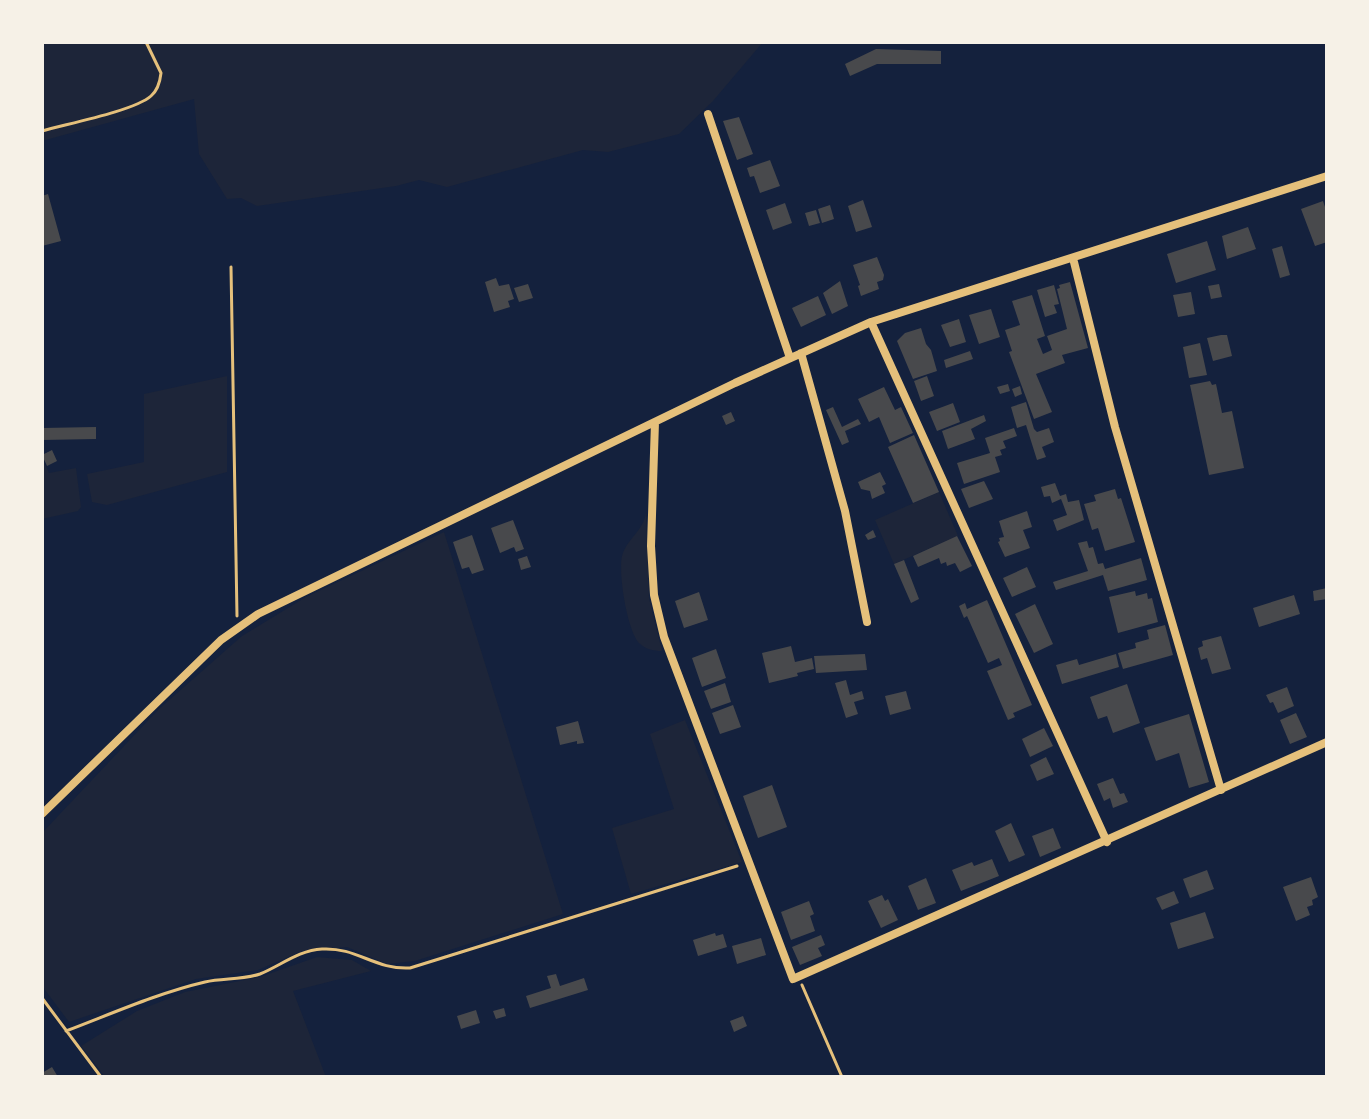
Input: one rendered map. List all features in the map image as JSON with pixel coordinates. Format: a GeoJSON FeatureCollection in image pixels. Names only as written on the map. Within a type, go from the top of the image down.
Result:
{"type":"FeatureCollection","features":[{"type":"Feature","properties":{"kind":"street"},"geometry":{"type":"LineString","coordinates":[[708,114],[790,358]]}},
{"type":"Feature","properties":{"kind":"street"},"geometry":{"type":"LineString","coordinates":[[42,814],[221,640],[271,607],[871,322],[1327,176]]}},
{"type":"Feature","properties":{"kind":"street"},"geometry":{"type":"LineString","coordinates":[[1073,258],[1115,427],[1221,790]]}},
{"type":"Feature","properties":{"kind":"street"},"geometry":{"type":"LineString","coordinates":[[871,322],[1107,842]]}},
{"type":"Feature","properties":{"kind":"street"},"geometry":{"type":"LineString","coordinates":[[801,353],[845,511],[867,622]]}},
{"type":"Feature","properties":{"kind":"street"},"geometry":{"type":"LineString","coordinates":[[655,422],[651,546],[654,595],[664,637],[795,978],[1327,742]]}},
{"type":"Feature","properties":{"kind":"path"},"geometry":{"type":"LineString","coordinates":[[42,131],[115,110],[153,94],[161,73],[146,42]]}},
{"type":"Feature","properties":{"kind":"path"},"geometry":{"type":"LineString","coordinates":[[231,267],[237,628]]}},
{"type":"Feature","properties":{"kind":"path"},"geometry":{"type":"LineString","coordinates":[[66,1031],[206,981],[261,973],[317,949],[335,948],[358,953],[380,965],[410,968],[748,862]]}},
{"type":"Feature","properties":{"kind":"path"},"geometry":{"type":"LineString","coordinates":[[795,978],[842,1077]]}},
{"type":"Feature","properties":{"kind":"path"},"geometry":{"type":"LineString","coordinates":[[42,998],[101,1077]]}},
{"type":"Feature","properties":{"kind":"shaded area"},"geometry":{"type":"Polygon","coordinates":[[[42,42],[763,42],[713,101],[679,134],[608,152],[583,150],[447,187],[419,180],[257,206],[241,198],[227,199],[199,154],[194,99],[42,141],[42,42]]]}},
{"type":"Feature","properties":{"kind":"shaded area"},"geometry":{"type":"Polygon","coordinates":[[[227,376],[227,472],[107,505],[92,502],[87,474],[144,462],[144,394],[227,376]]]}},
{"type":"Feature","properties":{"kind":"shaded area"},"geometry":{"type":"Polygon","coordinates":[[[42,458],[49,473],[76,468],[81,507],[78,511],[42,519],[42,458]]]}},
{"type":"Feature","properties":{"kind":"shaded area"},"geometry":{"type":"Polygon","coordinates":[[[939,492],[958,536],[894,564],[875,520],[939,492]]]}},
{"type":"Feature","properties":{"kind":"shaded area"},"geometry":{"type":"Polygon","coordinates":[[[646,512],[649,598],[662,651],[639,643],[627,614],[622,588],[622,556],[645,519],[646,512]]]}},
{"type":"Feature","properties":{"kind":"shaded area"},"geometry":{"type":"Polygon","coordinates":[[[444,532],[563,914],[415,961],[387,964],[347,947],[302,951],[258,970],[196,979],[69,1022],[42,986],[42,833],[159,709],[242,636],[306,597],[444,532]]]}},
{"type":"Feature","properties":{"kind":"shaded area"},"geometry":{"type":"Polygon","coordinates":[[[685,720],[742,862],[631,894],[612,828],[674,809],[650,734],[685,720]]]}},
{"type":"Feature","properties":{"kind":"shaded area"},"geometry":{"type":"Polygon","coordinates":[[[317,957],[352,960],[371,971],[293,991],[326,1077],[105,1077],[81,1046],[137,1011],[185,992],[260,977],[317,957]]]}},
{"type":"Feature","properties":{"kind":"building"},"geometry":{"type":"Polygon","coordinates":[[[876,49],[941,51],[941,64],[877,64],[850,76],[845,64],[876,49]]]}},
{"type":"Feature","properties":{"kind":"building"},"geometry":{"type":"Polygon","coordinates":[[[739,117],[753,154],[737,160],[723,121],[739,117]]]}},
{"type":"Feature","properties":{"kind":"building"},"geometry":{"type":"Polygon","coordinates":[[[770,160],[780,186],[760,193],[754,176],[750,177],[747,168],[770,160]]]}},
{"type":"Feature","properties":{"kind":"building"},"geometry":{"type":"Polygon","coordinates":[[[48,194],[61,241],[42,246],[42,196],[48,194]]]}},
{"type":"Feature","properties":{"kind":"building"},"geometry":{"type":"Polygon","coordinates":[[[863,200],[872,227],[856,232],[848,206],[863,200]]]}},
{"type":"Feature","properties":{"kind":"building"},"geometry":{"type":"Polygon","coordinates":[[[1323,201],[1327,213],[1327,242],[1315,246],[1301,209],[1323,201]]]}},
{"type":"Feature","properties":{"kind":"building"},"geometry":{"type":"Polygon","coordinates":[[[785,203],[792,223],[773,230],[766,210],[785,203]]]}},
{"type":"Feature","properties":{"kind":"building"},"geometry":{"type":"Polygon","coordinates":[[[830,205],[834,219],[822,223],[818,209],[830,205]]]}},
{"type":"Feature","properties":{"kind":"building"},"geometry":{"type":"Polygon","coordinates":[[[816,210],[820,223],[809,226],[805,213],[816,210]]]}},
{"type":"Feature","properties":{"kind":"building"},"geometry":{"type":"Polygon","coordinates":[[[1248,227],[1256,249],[1227,259],[1222,236],[1248,227]]]}},
{"type":"Feature","properties":{"kind":"building"},"geometry":{"type":"Polygon","coordinates":[[[1207,241],[1216,270],[1176,283],[1167,254],[1207,241]]]}},
{"type":"Feature","properties":{"kind":"building"},"geometry":{"type":"Polygon","coordinates":[[[1282,246],[1290,275],[1280,278],[1272,249],[1282,246]]]}},
{"type":"Feature","properties":{"kind":"building"},"geometry":{"type":"Polygon","coordinates":[[[877,257],[883,280],[877,282],[879,289],[861,296],[853,265],[877,257]]]}},
{"type":"Feature","properties":{"kind":"building"},"geometry":{"type":"Polygon","coordinates":[[[496,278],[499,286],[509,284],[514,299],[508,301],[510,307],[494,312],[485,282],[496,278]]]}},
{"type":"Feature","properties":{"kind":"building"},"geometry":{"type":"Polygon","coordinates":[[[840,281],[848,306],[832,314],[823,293],[840,281]]]}},
{"type":"Feature","properties":{"kind":"building"},"geometry":{"type":"Polygon","coordinates":[[[1070,282],[1088,348],[1062,355],[1065,363],[1036,374],[1052,412],[1034,419],[1009,352],[1012,351],[1005,330],[1020,325],[1012,301],[1032,295],[1045,336],[1037,339],[1043,354],[1052,350],[1047,336],[1067,329],[1057,289],[1059,285],[1070,282]]]}},
{"type":"Feature","properties":{"kind":"building"},"geometry":{"type":"Polygon","coordinates":[[[528,284],[533,298],[519,302],[514,288],[528,284]]]}},
{"type":"Feature","properties":{"kind":"building"},"geometry":{"type":"Polygon","coordinates":[[[1219,284],[1222,297],[1211,299],[1208,286],[1219,284]]]}},
{"type":"Feature","properties":{"kind":"building"},"geometry":{"type":"Polygon","coordinates":[[[1054,285],[1059,304],[1054,305],[1057,313],[1045,317],[1037,290],[1054,285]]]}},
{"type":"Feature","properties":{"kind":"building"},"geometry":{"type":"Polygon","coordinates":[[[1191,292],[1195,314],[1178,317],[1173,295],[1191,292]]]}},
{"type":"Feature","properties":{"kind":"building"},"geometry":{"type":"Polygon","coordinates":[[[818,296],[826,315],[801,327],[792,308],[818,296]]]}},
{"type":"Feature","properties":{"kind":"building"},"geometry":{"type":"Polygon","coordinates":[[[991,309],[1000,337],[979,344],[969,315],[991,309]]]}},
{"type":"Feature","properties":{"kind":"building"},"geometry":{"type":"Polygon","coordinates":[[[959,319],[966,342],[950,347],[941,325],[959,319]]]}},
{"type":"Feature","properties":{"kind":"building"},"geometry":{"type":"Polygon","coordinates":[[[921,328],[937,371],[913,379],[897,341],[905,333],[921,328]]]}},
{"type":"Feature","properties":{"kind":"building"},"geometry":{"type":"Polygon","coordinates":[[[1227,335],[1232,356],[1213,361],[1207,338],[1227,335]]]}},
{"type":"Feature","properties":{"kind":"building"},"geometry":{"type":"Polygon","coordinates":[[[1200,343],[1207,375],[1189,378],[1183,347],[1200,343]]]}},
{"type":"Feature","properties":{"kind":"building"},"geometry":{"type":"Polygon","coordinates":[[[970,351],[973,359],[946,368],[944,360],[970,351]]]}},
{"type":"Feature","properties":{"kind":"building"},"geometry":{"type":"Polygon","coordinates":[[[927,376],[934,396],[921,401],[914,381],[927,376]]]}},
{"type":"Feature","properties":{"kind":"building"},"geometry":{"type":"Polygon","coordinates":[[[1210,381],[1212,385],[1216,384],[1222,413],[1232,411],[1244,468],[1209,475],[1190,385],[1210,381]]]}},
{"type":"Feature","properties":{"kind":"building"},"geometry":{"type":"Polygon","coordinates":[[[1008,384],[1010,391],[1000,394],[997,387],[1008,384]]]}},
{"type":"Feature","properties":{"kind":"building"},"geometry":{"type":"Polygon","coordinates":[[[1020,386],[1022,394],[1015,397],[1012,389],[1020,386]]]}},
{"type":"Feature","properties":{"kind":"building"},"geometry":{"type":"Polygon","coordinates":[[[884,387],[895,410],[901,407],[913,433],[890,443],[879,417],[869,422],[858,399],[884,387]]]}},
{"type":"Feature","properties":{"kind":"building"},"geometry":{"type":"Polygon","coordinates":[[[1026,402],[1034,429],[1037,432],[1049,428],[1054,442],[1042,447],[1046,457],[1037,460],[1026,425],[1017,428],[1011,407],[1026,402]]]}},
{"type":"Feature","properties":{"kind":"building"},"geometry":{"type":"Polygon","coordinates":[[[953,403],[960,422],[937,431],[929,412],[953,403]]]}},
{"type":"Feature","properties":{"kind":"building"},"geometry":{"type":"Polygon","coordinates":[[[833,407],[842,427],[858,419],[861,424],[845,431],[849,442],[842,445],[826,410],[833,407]]]}},
{"type":"Feature","properties":{"kind":"building"},"geometry":{"type":"Polygon","coordinates":[[[731,412],[735,421],[726,425],[722,416],[731,412]]]}},
{"type":"Feature","properties":{"kind":"building"},"geometry":{"type":"Polygon","coordinates":[[[984,415],[986,421],[971,429],[975,439],[948,449],[942,431],[984,415]]]}},
{"type":"Feature","properties":{"kind":"building"},"geometry":{"type":"Polygon","coordinates":[[[96,427],[96,439],[42,440],[42,428],[96,427]]]}},
{"type":"Feature","properties":{"kind":"building"},"geometry":{"type":"Polygon","coordinates":[[[1014,428],[1017,436],[1003,441],[1006,448],[1000,450],[1002,455],[995,457],[1000,472],[964,484],[957,463],[990,453],[985,438],[1014,428]]]}},
{"type":"Feature","properties":{"kind":"building"},"geometry":{"type":"Polygon","coordinates":[[[914,435],[939,492],[913,503],[888,447],[914,435]]]}},
{"type":"Feature","properties":{"kind":"building"},"geometry":{"type":"Polygon","coordinates":[[[52,450],[57,461],[47,466],[42,455],[52,450]]]}},
{"type":"Feature","properties":{"kind":"building"},"geometry":{"type":"Polygon","coordinates":[[[880,472],[886,484],[882,486],[885,493],[872,499],[870,491],[861,489],[858,482],[880,472]]]}},
{"type":"Feature","properties":{"kind":"building"},"geometry":{"type":"Polygon","coordinates":[[[984,481],[993,499],[969,508],[961,489],[984,481]]]}},
{"type":"Feature","properties":{"kind":"building"},"geometry":{"type":"Polygon","coordinates":[[[1055,483],[1060,496],[1066,494],[1068,502],[1079,500],[1084,520],[1057,531],[1053,520],[1067,515],[1063,504],[1061,499],[1052,503],[1050,496],[1044,497],[1041,487],[1055,483]]]}},
{"type":"Feature","properties":{"kind":"building"},"geometry":{"type":"Polygon","coordinates":[[[1115,489],[1118,499],[1121,498],[1135,542],[1105,551],[1098,528],[1092,530],[1084,504],[1096,501],[1094,495],[1115,489]]]}},
{"type":"Feature","properties":{"kind":"building"},"geometry":{"type":"Polygon","coordinates":[[[1027,511],[1032,527],[1023,530],[1030,548],[1005,557],[998,542],[999,538],[1004,537],[999,521],[1027,511]]]}},
{"type":"Feature","properties":{"kind":"building"},"geometry":{"type":"Polygon","coordinates":[[[513,520],[524,549],[516,552],[514,547],[500,553],[491,528],[513,520]]]}},
{"type":"Feature","properties":{"kind":"building"},"geometry":{"type":"Polygon","coordinates":[[[873,530],[876,537],[868,540],[865,535],[873,530]]]}},
{"type":"Feature","properties":{"kind":"building"},"geometry":{"type":"Polygon","coordinates":[[[472,535],[484,570],[472,574],[469,567],[462,569],[453,542],[472,535]]]}},
{"type":"Feature","properties":{"kind":"building"},"geometry":{"type":"Polygon","coordinates":[[[957,536],[972,566],[960,572],[955,563],[947,566],[946,562],[941,564],[939,558],[918,567],[913,556],[957,536]]]}},
{"type":"Feature","properties":{"kind":"building"},"geometry":{"type":"Polygon","coordinates":[[[1087,541],[1089,548],[1093,547],[1098,564],[1103,563],[1105,569],[1141,558],[1147,580],[1108,591],[1103,575],[1056,590],[1053,582],[1088,571],[1078,543],[1087,541]]]}},
{"type":"Feature","properties":{"kind":"building"},"geometry":{"type":"Polygon","coordinates":[[[527,556],[531,567],[521,570],[518,559],[527,556]]]}},
{"type":"Feature","properties":{"kind":"building"},"geometry":{"type":"Polygon","coordinates":[[[904,560],[919,599],[911,603],[894,564],[904,560]]]}},
{"type":"Feature","properties":{"kind":"building"},"geometry":{"type":"Polygon","coordinates":[[[1027,567],[1036,587],[1012,597],[1003,578],[1027,567]]]}},
{"type":"Feature","properties":{"kind":"building"},"geometry":{"type":"Polygon","coordinates":[[[1327,588],[1327,599],[1314,601],[1313,591],[1327,588]]]}},
{"type":"Feature","properties":{"kind":"building"},"geometry":{"type":"Polygon","coordinates":[[[1135,591],[1136,596],[1147,593],[1148,599],[1152,598],[1158,622],[1118,633],[1109,597],[1135,591]]]}},
{"type":"Feature","properties":{"kind":"building"},"geometry":{"type":"Polygon","coordinates":[[[699,592],[708,620],[684,628],[675,601],[699,592]]]}},
{"type":"Feature","properties":{"kind":"building"},"geometry":{"type":"Polygon","coordinates":[[[1294,595],[1300,614],[1259,627],[1253,608],[1294,595]]]}},
{"type":"Feature","properties":{"kind":"building"},"geometry":{"type":"Polygon","coordinates":[[[987,600],[1032,705],[1013,713],[1015,717],[1008,720],[987,671],[1002,665],[999,658],[988,663],[967,616],[964,618],[959,606],[965,603],[967,609],[987,600]]]}},
{"type":"Feature","properties":{"kind":"building"},"geometry":{"type":"Polygon","coordinates":[[[1035,604],[1053,644],[1034,653],[1015,614],[1035,604]]]}},
{"type":"Feature","properties":{"kind":"building"},"geometry":{"type":"Polygon","coordinates":[[[1165,625],[1173,655],[1123,669],[1118,653],[1136,648],[1135,643],[1149,639],[1147,630],[1165,625]]]}},
{"type":"Feature","properties":{"kind":"building"},"geometry":{"type":"Polygon","coordinates":[[[1221,636],[1231,669],[1212,674],[1207,658],[1201,660],[1198,648],[1203,646],[1202,641],[1221,636]]]}},
{"type":"Feature","properties":{"kind":"building"},"geometry":{"type":"Polygon","coordinates":[[[791,646],[795,662],[812,658],[814,669],[769,683],[762,653],[791,646]]]}},
{"type":"Feature","properties":{"kind":"building"},"geometry":{"type":"Polygon","coordinates":[[[716,649],[726,678],[702,687],[692,658],[716,649]]]}},
{"type":"Feature","properties":{"kind":"building"},"geometry":{"type":"Polygon","coordinates":[[[865,654],[867,670],[816,673],[814,656],[865,654]]]}},
{"type":"Feature","properties":{"kind":"building"},"geometry":{"type":"Polygon","coordinates":[[[1116,654],[1119,667],[1062,684],[1056,665],[1077,659],[1079,665],[1116,654]]]}},
{"type":"Feature","properties":{"kind":"building"},"geometry":{"type":"Polygon","coordinates":[[[846,680],[850,695],[862,691],[864,699],[854,702],[858,714],[846,718],[835,683],[846,680]]]}},
{"type":"Feature","properties":{"kind":"building"},"geometry":{"type":"Polygon","coordinates":[[[725,683],[731,702],[711,709],[704,691],[725,683]]]}},
{"type":"Feature","properties":{"kind":"building"},"geometry":{"type":"Polygon","coordinates":[[[1127,684],[1140,723],[1113,733],[1107,716],[1098,719],[1090,697],[1127,684]]]}},
{"type":"Feature","properties":{"kind":"building"},"geometry":{"type":"Polygon","coordinates":[[[1287,687],[1294,706],[1278,713],[1266,695],[1287,687]]]}},
{"type":"Feature","properties":{"kind":"building"},"geometry":{"type":"Polygon","coordinates":[[[906,691],[911,709],[890,715],[885,696],[906,691]]]}},
{"type":"Feature","properties":{"kind":"building"},"geometry":{"type":"Polygon","coordinates":[[[733,705],[741,727],[720,734],[712,713],[733,705]]]}},
{"type":"Feature","properties":{"kind":"building"},"geometry":{"type":"Polygon","coordinates":[[[1296,713],[1307,737],[1290,744],[1280,720],[1296,713]]]}},
{"type":"Feature","properties":{"kind":"building"},"geometry":{"type":"Polygon","coordinates":[[[1189,714],[1209,782],[1189,788],[1179,753],[1156,761],[1144,728],[1189,714]]]}},
{"type":"Feature","properties":{"kind":"building"},"geometry":{"type":"Polygon","coordinates":[[[578,721],[584,743],[577,744],[577,741],[560,745],[556,727],[578,721]]]}},
{"type":"Feature","properties":{"kind":"building"},"geometry":{"type":"Polygon","coordinates":[[[1044,728],[1053,746],[1030,757],[1022,739],[1044,728]]]}},
{"type":"Feature","properties":{"kind":"building"},"geometry":{"type":"Polygon","coordinates":[[[1046,757],[1054,774],[1037,781],[1030,765],[1046,757]]]}},
{"type":"Feature","properties":{"kind":"building"},"geometry":{"type":"Polygon","coordinates":[[[1113,778],[1120,794],[1124,793],[1128,802],[1113,808],[1110,798],[1104,801],[1097,784],[1113,778]]]}},
{"type":"Feature","properties":{"kind":"building"},"geometry":{"type":"Polygon","coordinates":[[[772,785],[787,827],[758,838],[743,796],[772,785]]]}},
{"type":"Feature","properties":{"kind":"building"},"geometry":{"type":"Polygon","coordinates":[[[1011,823],[1025,855],[1009,862],[995,831],[1011,823]]]}},
{"type":"Feature","properties":{"kind":"building"},"geometry":{"type":"Polygon","coordinates":[[[1053,828],[1061,848],[1040,857],[1032,836],[1053,828]]]}},
{"type":"Feature","properties":{"kind":"building"},"geometry":{"type":"Polygon","coordinates":[[[992,859],[999,876],[961,891],[952,870],[972,862],[974,866],[992,859]]]}},
{"type":"Feature","properties":{"kind":"building"},"geometry":{"type":"Polygon","coordinates":[[[1207,870],[1214,889],[1190,898],[1183,879],[1207,870]]]}},
{"type":"Feature","properties":{"kind":"building"},"geometry":{"type":"Polygon","coordinates":[[[1311,877],[1318,897],[1312,900],[1313,905],[1307,907],[1310,915],[1296,921],[1283,887],[1311,877]]]}},
{"type":"Feature","properties":{"kind":"building"},"geometry":{"type":"Polygon","coordinates":[[[926,878],[936,903],[918,910],[908,886],[926,878]]]}},
{"type":"Feature","properties":{"kind":"building"},"geometry":{"type":"Polygon","coordinates":[[[1174,891],[1179,903],[1162,910],[1156,898],[1174,891]]]}},
{"type":"Feature","properties":{"kind":"building"},"geometry":{"type":"Polygon","coordinates":[[[882,895],[885,901],[888,899],[898,920],[881,928],[868,901],[882,895]]]}},
{"type":"Feature","properties":{"kind":"building"},"geometry":{"type":"Polygon","coordinates":[[[809,901],[815,931],[791,940],[781,912],[809,901]]]}},
{"type":"Feature","properties":{"kind":"building"},"geometry":{"type":"Polygon","coordinates":[[[1205,912],[1214,938],[1178,949],[1170,923],[1205,912]]]}},
{"type":"Feature","properties":{"kind":"building"},"geometry":{"type":"Polygon","coordinates":[[[715,933],[716,936],[723,934],[727,947],[698,956],[693,940],[715,933]]]}},
{"type":"Feature","properties":{"kind":"building"},"geometry":{"type":"Polygon","coordinates":[[[821,935],[825,945],[818,948],[822,956],[800,965],[792,947],[821,935]]]}},
{"type":"Feature","properties":{"kind":"building"},"geometry":{"type":"Polygon","coordinates":[[[761,938],[766,955],[737,964],[732,946],[761,938]]]}},
{"type":"Feature","properties":{"kind":"building"},"geometry":{"type":"Polygon","coordinates":[[[556,974],[560,986],[584,978],[588,990],[530,1008],[526,996],[551,988],[547,976],[556,974]]]}},
{"type":"Feature","properties":{"kind":"building"},"geometry":{"type":"Polygon","coordinates":[[[504,1008],[506,1016],[496,1019],[493,1011],[504,1008]]]}},
{"type":"Feature","properties":{"kind":"building"},"geometry":{"type":"Polygon","coordinates":[[[476,1010],[480,1023],[461,1029],[457,1016],[476,1010]]]}},
{"type":"Feature","properties":{"kind":"building"},"geometry":{"type":"Polygon","coordinates":[[[743,1016],[747,1026],[734,1032],[730,1021],[743,1016]]]}},
{"type":"Feature","properties":{"kind":"building"},"geometry":{"type":"Polygon","coordinates":[[[52,1067],[58,1077],[42,1077],[42,1073],[52,1067]]]}}]}
